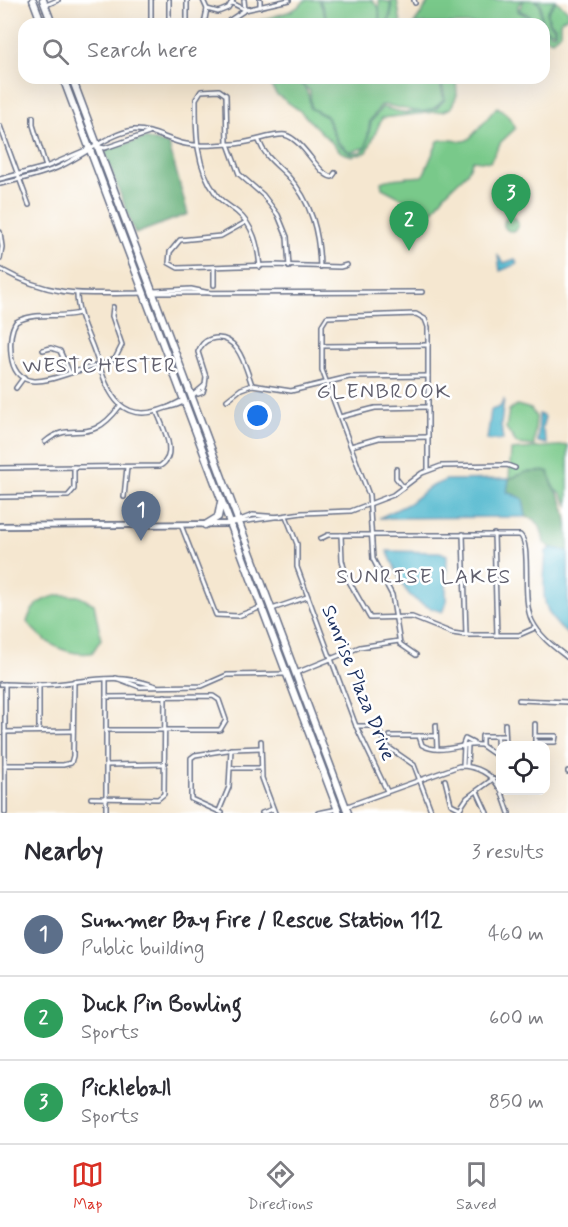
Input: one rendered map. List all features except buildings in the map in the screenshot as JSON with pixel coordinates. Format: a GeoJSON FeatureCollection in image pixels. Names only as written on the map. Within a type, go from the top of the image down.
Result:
{"type":"FeatureCollection","features":[{"type":"Feature","properties":{"kind":"highway"},"geometry":{"type":"LineString","coordinates":[[33,0],[40,18]]}},
{"type":"Feature","properties":{"kind":"highway"},"geometry":{"type":"LineString","coordinates":[[44,1],[50,18]]}},
{"type":"Feature","properties":{"kind":"highway"},"geometry":{"type":"LineString","coordinates":[[65,84],[287,674],[334,812]]}},
{"type":"Feature","properties":{"kind":"highway"},"geometry":{"type":"LineString","coordinates":[[74,84],[153,293],[195,395],[201,422],[347,810]]}},
{"type":"Feature","properties":{"kind":"highway"},"geometry":{"type":"LineString","coordinates":[[121,234],[126,237],[147,289],[153,293]]}},
{"type":"Feature","properties":{"kind":"highway"},"geometry":{"type":"LineString","coordinates":[[160,336],[165,342],[187,394],[195,395]]}},
{"type":"Feature","properties":{"kind":"highway"},"geometry":{"type":"LineString","coordinates":[[184,400],[201,422]]}},
{"type":"Feature","properties":{"kind":"highway"},"geometry":{"type":"LineString","coordinates":[[205,525],[218,517],[220,498]]}},
{"type":"Feature","properties":{"kind":"highway"},"geometry":{"type":"LineString","coordinates":[[278,651],[291,671],[296,673]]}},
{"type":"Feature","properties":{"kind":"highway"},"geometry":{"type":"LineString","coordinates":[[287,674],[292,677],[305,697]]}},
{"type":"Feature","properties":{"kind":"main road"},"geometry":{"type":"LineString","coordinates":[[0,526],[205,525],[230,524],[239,521]]}},
{"type":"Feature","properties":{"kind":"street"},"geometry":{"type":"LineString","coordinates":[[44,1],[58,0]]}},
{"type":"Feature","properties":{"kind":"street"},"geometry":{"type":"LineString","coordinates":[[151,0],[152,18]]}},
{"type":"Feature","properties":{"kind":"street"},"geometry":{"type":"LineString","coordinates":[[169,0],[169,18]]}},
{"type":"Feature","properties":{"kind":"street"},"geometry":{"type":"LineString","coordinates":[[186,0],[187,18]]}},
{"type":"Feature","properties":{"kind":"street"},"geometry":{"type":"LineString","coordinates":[[203,0],[207,9],[205,18]]}},
{"type":"Feature","properties":{"kind":"street"},"geometry":{"type":"LineString","coordinates":[[244,0],[245,9]]}},
{"type":"Feature","properties":{"kind":"street"},"geometry":{"type":"LineString","coordinates":[[260,0],[260,7]]}},
{"type":"Feature","properties":{"kind":"street"},"geometry":{"type":"LineString","coordinates":[[232,18],[245,9],[290,0]]}},
{"type":"Feature","properties":{"kind":"street"},"geometry":{"type":"LineString","coordinates":[[207,9],[220,12],[232,2],[245,9]]}},
{"type":"Feature","properties":{"kind":"street"},"geometry":{"type":"LineString","coordinates":[[260,267],[256,242],[246,222],[214,191],[196,145],[196,99],[199,92],[204,90],[221,91],[226,97],[228,144],[239,174],[263,195],[282,223],[288,245],[289,267]]}},
{"type":"Feature","properties":{"kind":"street"},"geometry":{"type":"LineString","coordinates":[[33,117],[33,125],[47,169]]}},
{"type":"Feature","properties":{"kind":"street"},"geometry":{"type":"LineString","coordinates":[[0,126],[29,206]]}},
{"type":"Feature","properties":{"kind":"street"},"geometry":{"type":"LineString","coordinates":[[98,147],[102,141],[129,131],[145,130],[149,134],[196,145],[259,141],[279,134],[290,137],[312,157],[327,176],[332,177],[335,173]]}},
{"type":"Feature","properties":{"kind":"street"},"geometry":{"type":"LineString","coordinates":[[0,184],[47,169],[98,147],[105,148],[149,134]]}},
{"type":"Feature","properties":{"kind":"street"},"geometry":{"type":"LineString","coordinates":[[259,141],[267,157],[293,182],[307,204],[318,235],[320,267]]}},
{"type":"Feature","properties":{"kind":"street"},"geometry":{"type":"LineString","coordinates":[[0,179],[17,177]]}},
{"type":"Feature","properties":{"kind":"street"},"geometry":{"type":"LineString","coordinates":[[246,222],[221,236],[184,238],[171,249],[168,260],[173,268],[347,265]]}},
{"type":"Feature","properties":{"kind":"street"},"geometry":{"type":"LineString","coordinates":[[0,232],[3,248],[0,259]]}},
{"type":"Feature","properties":{"kind":"street"},"geometry":{"type":"LineString","coordinates":[[165,247],[171,249]]}},
{"type":"Feature","properties":{"kind":"street"},"geometry":{"type":"LineString","coordinates":[[214,268],[214,285]]}},
{"type":"Feature","properties":{"kind":"street"},"geometry":{"type":"LineString","coordinates":[[0,269],[42,289],[76,294],[144,293]]}},
{"type":"Feature","properties":{"kind":"street"},"geometry":{"type":"LineString","coordinates":[[153,293],[422,292]]}},
{"type":"Feature","properties":{"kind":"street"},"geometry":{"type":"LineString","coordinates":[[76,294],[79,313],[110,394],[120,406],[136,413],[157,412],[184,400]]}},
{"type":"Feature","properties":{"kind":"street"},"geometry":{"type":"LineString","coordinates":[[79,313],[64,317],[29,317],[16,322],[11,334],[11,356],[15,366],[24,377],[45,382],[115,359],[119,354],[122,341],[112,316],[113,307]]}},
{"type":"Feature","properties":{"kind":"street"},"geometry":{"type":"LineString","coordinates":[[416,655],[400,644],[391,591],[374,562],[371,503],[322,370],[323,318],[335,315],[416,314],[425,316],[428,324],[428,470]]}},
{"type":"Feature","properties":{"kind":"street"},"geometry":{"type":"LineString","coordinates":[[195,395],[202,393],[205,385],[205,375],[198,358],[199,350],[205,341],[218,338],[227,340],[236,347],[252,385]]}},
{"type":"Feature","properties":{"kind":"street"},"geometry":{"type":"LineString","coordinates":[[322,346],[428,345]]}},
{"type":"Feature","properties":{"kind":"street"},"geometry":{"type":"LineString","coordinates":[[43,350],[53,348],[61,352],[70,373]]}},
{"type":"Feature","properties":{"kind":"street"},"geometry":{"type":"LineString","coordinates":[[227,400],[241,389],[252,385],[285,391],[300,390],[327,381],[353,376],[428,376]]}},
{"type":"Feature","properties":{"kind":"street"},"geometry":{"type":"LineString","coordinates":[[16,388],[24,377]]}},
{"type":"Feature","properties":{"kind":"street"},"geometry":{"type":"LineString","coordinates":[[45,442],[60,433],[98,429],[108,422],[120,406]]}},
{"type":"Feature","properties":{"kind":"street"},"geometry":{"type":"LineString","coordinates":[[340,417],[371,408],[428,406]]}},
{"type":"Feature","properties":{"kind":"street"},"geometry":{"type":"LineString","coordinates":[[0,468],[158,466],[167,459],[169,446],[157,412]]}},
{"type":"Feature","properties":{"kind":"street"},"geometry":{"type":"LineString","coordinates":[[351,446],[379,438],[428,437]]}},
{"type":"Feature","properties":{"kind":"street"},"geometry":{"type":"LineString","coordinates":[[239,521],[346,512],[404,488],[428,470],[449,465],[507,465],[514,468]]}},
{"type":"Feature","properties":{"kind":"street"},"geometry":{"type":"LineString","coordinates":[[0,497],[68,496],[74,489],[74,467]]}},
{"type":"Feature","properties":{"kind":"street"},"geometry":{"type":"LineString","coordinates":[[124,497],[127,467]]}},
{"type":"Feature","properties":{"kind":"street"},"geometry":{"type":"LineString","coordinates":[[396,469],[396,476],[404,488]]}},
{"type":"Feature","properties":{"kind":"street","name":"Sunrise Plaza Drive"},"geometry":{"type":"LineString","coordinates":[[286,516],[297,543],[296,565],[356,726],[387,791]]}},
{"type":"Feature","properties":{"kind":"street"},"geometry":{"type":"LineString","coordinates":[[181,525],[216,615],[238,616],[262,607]]}},
{"type":"Feature","properties":{"kind":"street"},"geometry":{"type":"LineString","coordinates":[[463,534],[466,635]]}},
{"type":"Feature","properties":{"kind":"street"},"geometry":{"type":"LineString","coordinates":[[494,534],[497,635]]}},
{"type":"Feature","properties":{"kind":"street"},"geometry":{"type":"LineString","coordinates":[[320,539],[326,535],[517,534],[525,540],[525,599],[535,628],[546,641],[568,658]]}},
{"type":"Feature","properties":{"kind":"street"},"geometry":{"type":"LineString","coordinates":[[341,535],[344,569],[366,614],[375,619],[396,616],[418,618],[452,633],[466,635],[522,634],[535,628]]}},
{"type":"Feature","properties":{"kind":"street"},"geometry":{"type":"LineString","coordinates":[[272,609],[308,597]]}},
{"type":"Feature","properties":{"kind":"street"},"geometry":{"type":"LineString","coordinates":[[296,673],[366,645],[400,640]]}},
{"type":"Feature","properties":{"kind":"street"},"geometry":{"type":"LineString","coordinates":[[116,678],[134,686],[202,686],[227,675],[287,674]]}},
{"type":"Feature","properties":{"kind":"street"},"geometry":{"type":"LineString","coordinates":[[5,813],[5,732],[2,718],[2,684],[39,684],[116,678],[136,680],[158,687]]}},
{"type":"Feature","properties":{"kind":"street"},"geometry":{"type":"LineString","coordinates":[[106,679],[106,813]]}},
{"type":"Feature","properties":{"kind":"street"},"geometry":{"type":"LineString","coordinates":[[134,686],[136,680]]}},
{"type":"Feature","properties":{"kind":"street"},"geometry":{"type":"LineString","coordinates":[[5,765],[69,764],[73,756],[74,681]]}},
{"type":"Feature","properties":{"kind":"street"},"geometry":{"type":"LineString","coordinates":[[39,684],[39,731]]}},
{"type":"Feature","properties":{"kind":"street"},"geometry":{"type":"LineString","coordinates":[[91,798],[162,797],[165,790],[165,696]]}},
{"type":"Feature","properties":{"kind":"street"},"geometry":{"type":"LineString","coordinates":[[106,697],[213,696],[219,700],[226,720],[220,730],[106,730]]}},
{"type":"Feature","properties":{"kind":"street"},"geometry":{"type":"LineString","coordinates":[[519,700],[568,702]]}},
{"type":"Feature","properties":{"kind":"street"},"geometry":{"type":"LineString","coordinates":[[356,726],[373,724],[379,728],[388,747],[414,765],[432,813]]}},
{"type":"Feature","properties":{"kind":"street"},"geometry":{"type":"LineString","coordinates":[[505,724],[506,741]]}},
{"type":"Feature","properties":{"kind":"street"},"geometry":{"type":"LineString","coordinates":[[535,724],[535,741]]}},
{"type":"Feature","properties":{"kind":"street"},"geometry":{"type":"LineString","coordinates":[[436,725],[436,749]]}},
{"type":"Feature","properties":{"kind":"street"},"geometry":{"type":"LineString","coordinates":[[5,732],[73,731]]}},
{"type":"Feature","properties":{"kind":"street"},"geometry":{"type":"LineString","coordinates":[[390,736],[436,736]]}},
{"type":"Feature","properties":{"kind":"street"},"geometry":{"type":"LineString","coordinates":[[419,736],[422,745],[436,749],[482,745],[496,755]]}},
{"type":"Feature","properties":{"kind":"street"},"geometry":{"type":"LineString","coordinates":[[482,745],[482,736],[506,736]]}},
{"type":"Feature","properties":{"kind":"street"},"geometry":{"type":"LineString","coordinates":[[497,736],[498,741]]}},
{"type":"Feature","properties":{"kind":"street"},"geometry":{"type":"LineString","coordinates":[[535,736],[556,736],[555,742],[550,742]]}},
{"type":"Feature","properties":{"kind":"street"},"geometry":{"type":"LineString","coordinates":[[261,741],[262,778],[274,811],[262,813]]}},
{"type":"Feature","properties":{"kind":"street"},"geometry":{"type":"LineString","coordinates":[[465,766],[467,745]]}},
{"type":"Feature","properties":{"kind":"street"},"geometry":{"type":"LineString","coordinates":[[231,749],[229,787],[220,812],[191,799],[191,758],[231,749],[261,748]]}},
{"type":"Feature","properties":{"kind":"street"},"geometry":{"type":"LineString","coordinates":[[106,765],[165,764]]}},
{"type":"Feature","properties":{"kind":"street"},"geometry":{"type":"LineString","coordinates":[[318,813],[347,810],[387,791],[465,766],[481,770],[496,783]]}},
{"type":"Feature","properties":{"kind":"street"},"geometry":{"type":"LineString","coordinates":[[231,768],[261,768]]}},
{"type":"Feature","properties":{"kind":"street"},"geometry":{"type":"LineString","coordinates":[[457,813],[459,808],[477,791],[493,779]]}},
{"type":"Feature","properties":{"kind":"street"},"geometry":{"type":"LineString","coordinates":[[445,780],[451,804],[459,808]]}},
{"type":"Feature","properties":{"kind":"street"},"geometry":{"type":"LineString","coordinates":[[0,783],[5,783]]}},
{"type":"Feature","properties":{"kind":"street"},"geometry":{"type":"LineString","coordinates":[[477,791],[487,813]]}},
{"type":"Feature","properties":{"kind":"street"},"geometry":{"type":"LineString","coordinates":[[503,795],[509,813]]}},
{"type":"Feature","properties":{"kind":"green space"},"geometry":{"type":"Polygon","coordinates":[[[305,0],[319,0],[326,18],[269,18],[288,12],[305,0]]]}},
{"type":"Feature","properties":{"kind":"green space"},"geometry":{"type":"Polygon","coordinates":[[[320,0],[372,0],[379,8],[379,18],[327,18],[320,0]]]}},
{"type":"Feature","properties":{"kind":"green space"},"geometry":{"type":"Polygon","coordinates":[[[379,0],[390,2],[389,18],[380,18],[379,0]]]}},
{"type":"Feature","properties":{"kind":"green space"},"geometry":{"type":"Polygon","coordinates":[[[391,0],[397,0],[400,18],[390,18],[391,0]]]}},
{"type":"Feature","properties":{"kind":"green space"},"geometry":{"type":"Polygon","coordinates":[[[430,0],[523,0],[518,5],[518,11],[530,18],[418,18],[430,0]]]}},
{"type":"Feature","properties":{"kind":"green space"},"geometry":{"type":"Polygon","coordinates":[[[524,0],[534,0],[540,5],[541,18],[530,18],[519,10],[524,0]]]}},
{"type":"Feature","properties":{"kind":"green space"},"geometry":{"type":"Polygon","coordinates":[[[535,0],[555,0],[547,12],[548,18],[542,18],[541,4],[535,0]]]}},
{"type":"Feature","properties":{"kind":"green space"},"geometry":{"type":"Polygon","coordinates":[[[556,1],[568,10],[568,16],[561,20],[561,33],[552,40],[550,32],[555,33],[555,26],[550,22],[548,12],[556,1]]]}},
{"type":"Feature","properties":{"kind":"green space"},"geometry":{"type":"Polygon","coordinates":[[[550,24],[554,27],[554,32],[550,31],[550,24]]]}},
{"type":"Feature","properties":{"kind":"green space"},"geometry":{"type":"Polygon","coordinates":[[[270,84],[300,84],[307,91],[310,108],[326,117],[337,143],[350,153],[360,152],[366,148],[371,122],[382,107],[405,113],[436,109],[445,99],[442,84],[456,84],[457,95],[451,108],[444,111],[382,118],[367,152],[352,156],[341,152],[300,111],[276,94],[270,84]]]}},
{"type":"Feature","properties":{"kind":"green space"},"geometry":{"type":"Polygon","coordinates":[[[302,84],[440,84],[444,99],[430,110],[422,111],[381,105],[370,121],[366,147],[350,152],[338,142],[327,116],[311,108],[310,91],[302,84]]]}},
{"type":"Feature","properties":{"kind":"green space"},"geometry":{"type":"Polygon","coordinates":[[[497,107],[508,116],[515,129],[501,142],[490,162],[473,160],[467,173],[445,194],[433,211],[426,211],[382,188],[381,182],[384,181],[423,176],[438,141],[467,140],[497,107]]]}},
{"type":"Feature","properties":{"kind":"green space"},"geometry":{"type":"Polygon","coordinates":[[[145,138],[169,145],[188,214],[135,234],[105,153],[108,149],[145,138]]]}},
{"type":"Feature","properties":{"kind":"green space"},"geometry":{"type":"Polygon","coordinates":[[[511,217],[516,219],[518,224],[516,229],[511,231],[506,229],[504,224],[506,219],[511,217]]]}},
{"type":"Feature","properties":{"kind":"green space"},"geometry":{"type":"Polygon","coordinates":[[[517,405],[531,409],[536,417],[534,446],[517,444],[506,428],[509,410],[517,405]]]}},
{"type":"Feature","properties":{"kind":"green space"},"geometry":{"type":"Polygon","coordinates":[[[568,445],[568,505],[561,493],[554,489],[552,481],[526,472],[509,479],[511,450],[568,445]]]}},
{"type":"Feature","properties":{"kind":"green space"},"geometry":{"type":"Polygon","coordinates":[[[548,471],[554,489],[559,494],[565,508],[568,551],[553,549],[544,543],[537,523],[526,517],[523,499],[507,491],[509,479],[526,472],[548,471]]]}},
{"type":"Feature","properties":{"kind":"green space"},"geometry":{"type":"Polygon","coordinates":[[[61,595],[78,596],[94,604],[101,639],[92,653],[73,652],[55,646],[40,636],[27,622],[35,606],[49,598],[61,595]]]}},
{"type":"Feature","properties":{"kind":"water"},"geometry":{"type":"Polygon","coordinates":[[[498,256],[504,263],[515,259],[517,264],[500,271],[498,256]]]}},
{"type":"Feature","properties":{"kind":"water"},"geometry":{"type":"Polygon","coordinates":[[[504,399],[501,425],[503,440],[487,440],[491,410],[500,407],[504,399]]]}},
{"type":"Feature","properties":{"kind":"water"},"geometry":{"type":"Polygon","coordinates":[[[539,414],[545,417],[542,428],[547,444],[538,442],[539,414]]]}},
{"type":"Feature","properties":{"kind":"water"},"geometry":{"type":"Polygon","coordinates":[[[509,479],[507,492],[523,499],[526,517],[379,518],[408,504],[430,487],[446,480],[509,479]]]}},
{"type":"Feature","properties":{"kind":"water"},"geometry":{"type":"Polygon","coordinates":[[[552,548],[568,551],[568,635],[551,616],[544,598],[546,551],[552,548]]]}},
{"type":"Feature","properties":{"kind":"water"},"geometry":{"type":"Polygon","coordinates":[[[387,551],[440,552],[447,555],[446,604],[442,612],[411,596],[402,583],[387,551]]]}},
{"type":"Feature","properties":{"kind":"place","name":"Pickleball"},"geometry":{"type":"Point","coordinates":[511,224]}},
{"type":"Feature","properties":{"kind":"place","name":"Duck Pin Bowling"},"geometry":{"type":"Point","coordinates":[409,251]}},
{"type":"Feature","properties":{"kind":"place","name":"Summer Bay Fire / Rescue Station 112"},"geometry":{"type":"Point","coordinates":[141,541]}},
{"type":"Feature","properties":{"kind":"district","name":"WESTCHESTER"},"geometry":{"type":"Point","coordinates":[100,366]}},
{"type":"Feature","properties":{"kind":"district","name":"GLENBROOK"},"geometry":{"type":"Point","coordinates":[384,392]}},
{"type":"Feature","properties":{"kind":"district","name":"SUNRISE LAKES"},"geometry":{"type":"Point","coordinates":[424,577]}}]}
